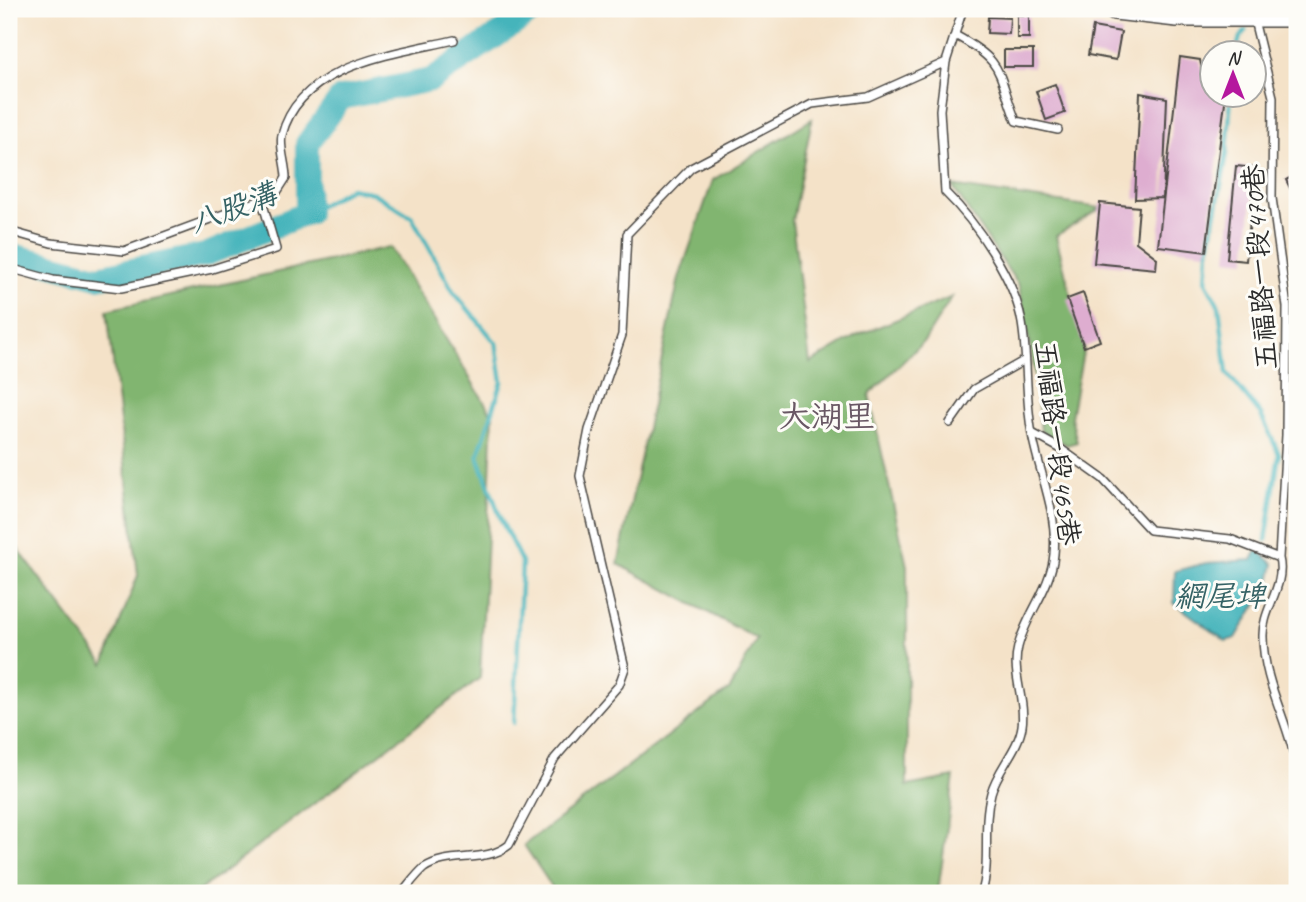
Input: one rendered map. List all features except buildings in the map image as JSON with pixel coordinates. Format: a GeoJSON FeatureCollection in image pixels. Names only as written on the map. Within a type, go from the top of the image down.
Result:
{"type":"FeatureCollection","features":[{"type":"Feature","properties":{"kind":"main road"},"geometry":{"type":"LineString","coordinates":[[1115,9],[1177,16],[1297,16]]}},
{"type":"Feature","properties":{"kind":"lane","name":"五福路一段465巷"},"geometry":{"type":"LineString","coordinates":[[964,9],[946,62],[940,110],[945,192],[963,210],[1016,298],[1032,433],[1052,516],[1054,554],[1046,588],[1017,648],[1022,731],[991,792],[986,833],[988,870],[982,893]]}},
{"type":"Feature","properties":{"kind":"lane","name":"五福路一段470巷"},"geometry":{"type":"LineString","coordinates":[[1253,16],[1273,97],[1272,198],[1287,307],[1286,435],[1279,558],[1282,571],[1266,612],[1262,636],[1272,690],[1294,751],[1297,769]]}},
{"type":"Feature","properties":{"kind":"lane"},"geometry":{"type":"LineString","coordinates":[[954,35],[984,51],[999,68],[1016,121],[1058,130]]}},
{"type":"Feature","properties":{"kind":"lane"},"geometry":{"type":"LineString","coordinates":[[9,232],[65,245],[124,251],[275,195],[286,178],[281,137],[301,98],[325,78],[387,56],[454,40]]}},
{"type":"Feature","properties":{"kind":"lane"},"geometry":{"type":"LineString","coordinates":[[402,893],[425,867],[446,860],[499,853],[509,845],[555,758],[620,685],[625,668],[580,476],[589,430],[622,335],[627,234],[691,168],[812,104],[868,97],[946,62]]}},
{"type":"Feature","properties":{"kind":"lane"},"geometry":{"type":"LineString","coordinates":[[9,268],[53,280],[121,288],[212,269],[276,249],[262,201]]}},
{"type":"Feature","properties":{"kind":"lane"},"geometry":{"type":"LineString","coordinates":[[950,423],[974,389],[1025,360]]}},
{"type":"Feature","properties":{"kind":"lane"},"geometry":{"type":"LineString","coordinates":[[1032,433],[1061,449],[1103,479],[1150,530],[1230,538],[1279,558]]}},
{"type":"Feature","properties":{"kind":"green space"},"geometry":{"type":"Polygon","coordinates":[[[812,119],[792,221],[810,363],[856,336],[952,297],[925,340],[869,395],[907,566],[907,786],[954,777],[938,892],[556,893],[524,845],[730,689],[757,639],[618,564],[679,278],[713,180],[812,119]]]}},
{"type":"Feature","properties":{"kind":"green space"},"geometry":{"type":"Polygon","coordinates":[[[952,186],[1101,208],[1056,236],[1084,347],[1071,417],[1077,442],[1067,445],[1041,431],[1033,361],[1019,286],[952,186]]]}},
{"type":"Feature","properties":{"kind":"green space"},"geometry":{"type":"Polygon","coordinates":[[[390,247],[493,416],[480,678],[196,893],[9,893],[9,537],[104,664],[138,575],[107,310],[390,247]]]}},
{"type":"Feature","properties":{"kind":"green space"},"geometry":{"type":"Polygon","coordinates":[[[1291,446],[1297,447],[1297,562],[1291,446]]]}},
{"type":"Feature","properties":{"kind":"water","name":"網尾埤"},"geometry":{"type":"Polygon","coordinates":[[[1257,550],[1274,564],[1270,581],[1236,638],[1226,641],[1174,603],[1175,571],[1206,563],[1252,560],[1257,550]]]}},
{"type":"Feature","properties":{"kind":"waterway","name":"八股溝"},"geometry":{"type":"LineString","coordinates":[[9,254],[98,277],[205,255],[307,213],[307,144],[341,98],[431,80],[536,9]]}},
{"type":"Feature","properties":{"kind":"waterway"},"geometry":{"type":"LineString","coordinates":[[1240,38],[1246,31]]}},
{"type":"Feature","properties":{"kind":"waterway"},"geometry":{"type":"LineString","coordinates":[[1230,108],[1227,153],[1208,253],[1206,282],[1219,306],[1227,373],[1261,415],[1279,454],[1266,540]]}},
{"type":"Feature","properties":{"kind":"waterway"},"geometry":{"type":"LineString","coordinates":[[307,213],[351,188],[373,193],[412,217],[453,291],[496,343],[502,382],[478,456],[502,522],[522,563],[514,723]]}},
{"type":"Feature","properties":{"kind":"district","name":"大湖里"},"geometry":{"type":"Point","coordinates":[827,416]}}]}
